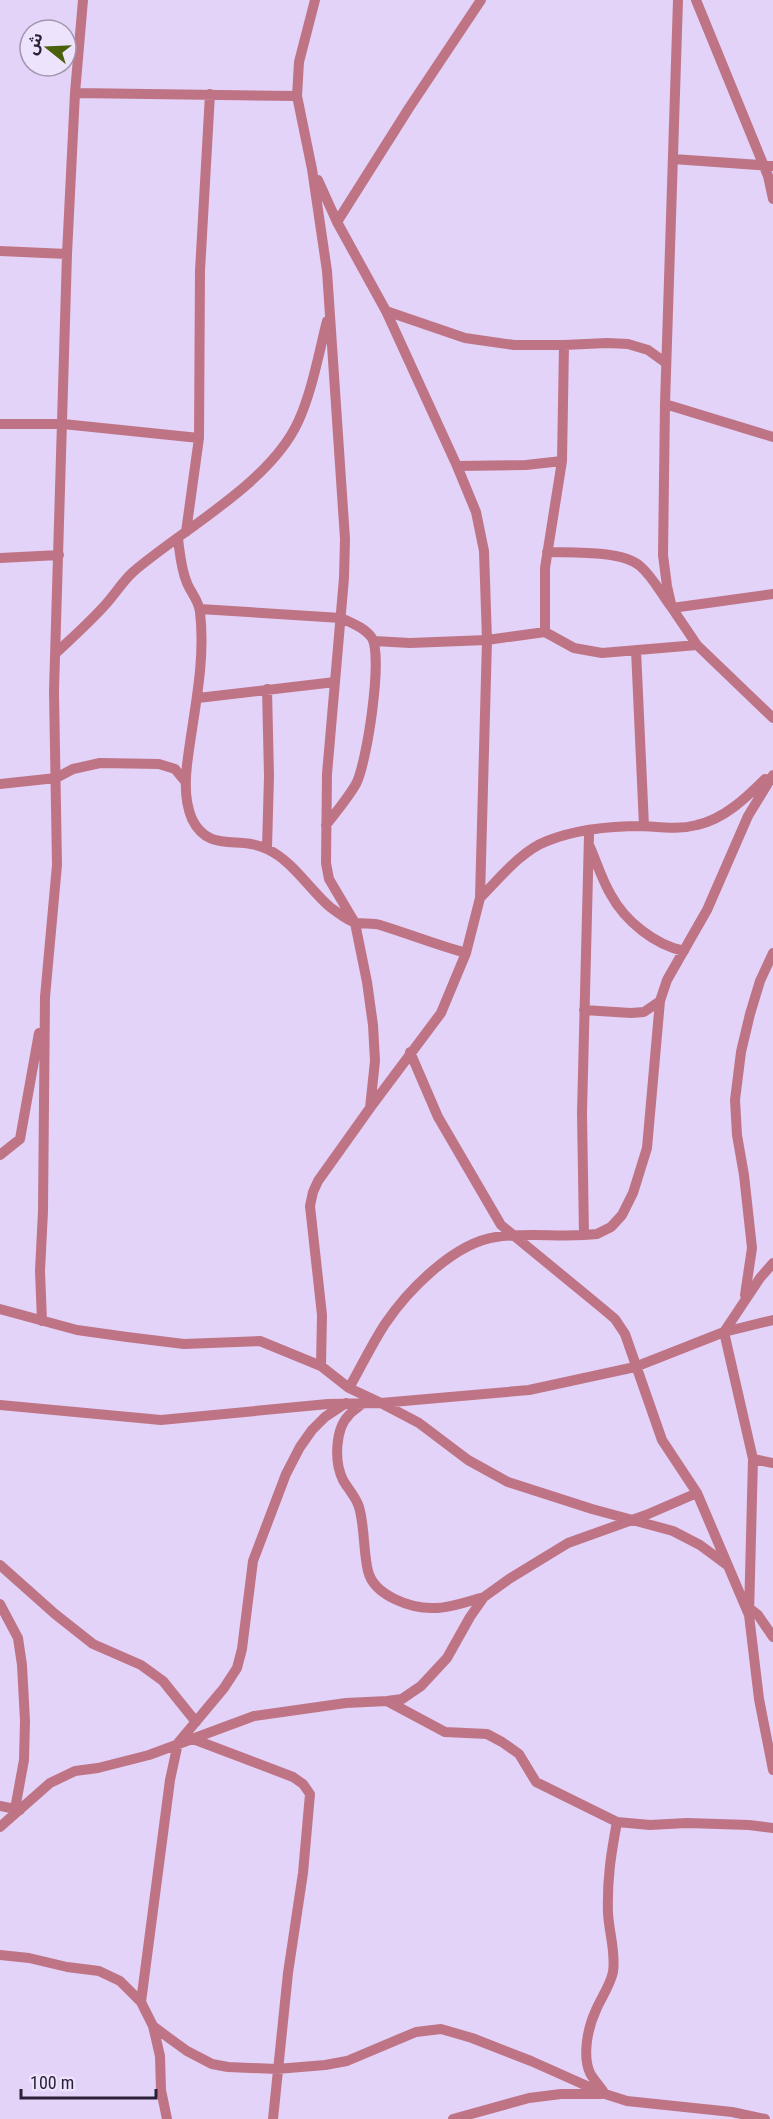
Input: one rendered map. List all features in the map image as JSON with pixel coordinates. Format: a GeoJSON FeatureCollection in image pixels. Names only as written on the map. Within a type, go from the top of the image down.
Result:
{"type":"FeatureCollection","features":[{"type":"Feature","properties":{"kind":"street"},"geometry":{"type":"LineString","coordinates":[[42,1321],[40,1271],[43,1211],[45,997],[57,865],[54,691],[57,652],[67,254],[75,93],[83,0]]}},
{"type":"Feature","properties":{"kind":"street"},"geometry":{"type":"LineString","coordinates":[[315,0],[299,62],[297,96],[312,169],[327,271],[345,539],[341,618],[327,774],[326,863],[329,879],[355,923],[373,1025],[375,1061],[370,1108]]}},
{"type":"Feature","properties":{"kind":"street"},"geometry":{"type":"LineString","coordinates":[[337,222],[481,0]]}},
{"type":"Feature","properties":{"kind":"street"},"geometry":{"type":"LineString","coordinates":[[672,608],[663,555],[666,363],[678,0]]}},
{"type":"Feature","properties":{"kind":"street"},"geometry":{"type":"LineString","coordinates":[[696,0],[768,166],[773,199]]}},
{"type":"Feature","properties":{"kind":"street"},"geometry":{"type":"LineString","coordinates":[[75,93],[297,96]]}},
{"type":"Feature","properties":{"kind":"street"},"geometry":{"type":"LineString","coordinates":[[210,94],[200,271],[199,438],[182,536],[181,566],[200,609],[201,650],[198,698],[189,743],[185,781],[191,817],[199,831],[209,838],[223,843],[244,843],[267,848],[288,863],[331,907],[355,923],[376,924],[429,943],[466,953]]}},
{"type":"Feature","properties":{"kind":"street"},"geometry":{"type":"LineString","coordinates":[[673,159],[768,166]]}},
{"type":"Feature","properties":{"kind":"street"},"geometry":{"type":"LineString","coordinates":[[312,169],[337,222],[386,311],[476,512],[484,551],[487,640],[480,898],[466,953],[441,1013],[410,1052],[318,1181],[313,1192],[310,1206],[322,1315],[321,1366]]}},
{"type":"Feature","properties":{"kind":"street"},"geometry":{"type":"LineString","coordinates":[[0,251],[67,254]]}},
{"type":"Feature","properties":{"kind":"street"},"geometry":{"type":"LineString","coordinates":[[386,311],[465,338],[514,345],[628,344],[648,350],[666,363]]}},
{"type":"Feature","properties":{"kind":"street"},"geometry":{"type":"LineString","coordinates":[[57,652],[90,621],[131,574],[237,492],[282,449],[298,422],[329,312]]}},
{"type":"Feature","properties":{"kind":"street"},"geometry":{"type":"LineString","coordinates":[[545,632],[543,610],[547,552],[562,461],[564,345]]}},
{"type":"Feature","properties":{"kind":"street"},"geometry":{"type":"LineString","coordinates":[[665,404],[773,437]]}},
{"type":"Feature","properties":{"kind":"street"},"geometry":{"type":"LineString","coordinates":[[0,424],[63,424],[199,438]]}},
{"type":"Feature","properties":{"kind":"street"},"geometry":{"type":"LineString","coordinates":[[457,466],[526,465],[562,461]]}},
{"type":"Feature","properties":{"kind":"street"},"geometry":{"type":"LineString","coordinates":[[547,552],[604,555],[629,560],[640,566],[697,645],[773,718]]}},
{"type":"Feature","properties":{"kind":"street"},"geometry":{"type":"LineString","coordinates":[[0,558],[59,555]]}},
{"type":"Feature","properties":{"kind":"street"},"geometry":{"type":"LineString","coordinates":[[672,608],[773,594]]}},
{"type":"Feature","properties":{"kind":"street"},"geometry":{"type":"LineString","coordinates":[[200,609],[341,618],[362,629],[374,641],[372,712],[361,772],[356,784],[326,826]]}},
{"type":"Feature","properties":{"kind":"street"},"geometry":{"type":"LineString","coordinates":[[374,641],[410,643],[487,640],[545,632],[574,648],[602,653],[697,645]]}},
{"type":"Feature","properties":{"kind":"street"},"geometry":{"type":"LineString","coordinates":[[636,650],[644,826]]}},
{"type":"Feature","properties":{"kind":"street"},"geometry":{"type":"LineString","coordinates":[[198,698],[335,682]]}},
{"type":"Feature","properties":{"kind":"street"},"geometry":{"type":"LineString","coordinates":[[267,689],[269,776],[267,848]]}},
{"type":"Feature","properties":{"kind":"street"},"geometry":{"type":"LineString","coordinates":[[0,784],[56,778],[73,769],[100,763],[159,764],[175,769],[185,781]]}},
{"type":"Feature","properties":{"kind":"street"},"geometry":{"type":"LineString","coordinates":[[480,898],[527,852],[544,842],[613,827],[644,826],[673,829],[699,825],[726,813],[773,773]]}},
{"type":"Feature","properties":{"kind":"street"},"geometry":{"type":"LineString","coordinates":[[349,1388],[385,1324],[408,1294],[458,1252],[477,1242],[496,1237],[597,1234],[611,1227],[622,1215],[636,1184],[647,1148],[660,1001],[667,980],[707,910],[748,816],[773,773]]}},
{"type":"Feature","properties":{"kind":"street"},"geometry":{"type":"LineString","coordinates":[[584,833],[610,894],[618,906],[651,938],[672,949],[684,951]]}},
{"type":"Feature","properties":{"kind":"street"},"geometry":{"type":"LineString","coordinates":[[584,833],[582,1113],[584,1235]]}},
{"type":"Feature","properties":{"kind":"street"},"geometry":{"type":"LineString","coordinates":[[743,1301],[752,1248],[735,1120],[735,1100],[741,1052],[750,1014],[760,981],[773,954]]}},
{"type":"Feature","properties":{"kind":"street"},"geometry":{"type":"LineString","coordinates":[[0,1155],[20,1139],[45,997]]}},
{"type":"Feature","properties":{"kind":"street"},"geometry":{"type":"LineString","coordinates":[[584,1010],[644,1012],[660,1001]]}},
{"type":"Feature","properties":{"kind":"street"},"geometry":{"type":"LineString","coordinates":[[410,1052],[438,1117],[493,1213],[513,1236],[552,1265],[615,1319],[625,1334],[662,1440],[697,1493],[749,1611],[758,1615],[772,1635]]}},
{"type":"Feature","properties":{"kind":"street"},"geometry":{"type":"LineString","coordinates":[[773,1263],[743,1301],[724,1332],[753,1459],[749,1611],[759,1699],[773,1770]]}},
{"type":"Feature","properties":{"kind":"street"},"geometry":{"type":"LineString","coordinates":[[0,1309],[77,1330],[184,1344],[260,1341],[321,1366],[349,1388],[418,1423],[468,1460],[508,1482],[673,1531],[700,1545],[728,1565]]}},
{"type":"Feature","properties":{"kind":"street"},"geometry":{"type":"LineString","coordinates":[[0,1405],[161,1420],[276,1408],[381,1403],[529,1390],[635,1367],[724,1332],[773,1320]]}},
{"type":"Feature","properties":{"kind":"street"},"geometry":{"type":"LineString","coordinates":[[141,2002],[170,1780],[178,1743],[224,1688],[237,1668],[242,1649],[253,1561],[286,1474],[312,1430],[325,1417],[347,1403]]}},
{"type":"Feature","properties":{"kind":"street"},"geometry":{"type":"LineString","coordinates":[[363,1403],[348,1416],[342,1426],[338,1440],[338,1462],[339,1472],[360,1509],[368,1574],[377,1588],[415,1607],[435,1608],[484,1597]]}},
{"type":"Feature","properties":{"kind":"street"},"geometry":{"type":"LineString","coordinates":[[753,1459],[773,1463]]}},
{"type":"Feature","properties":{"kind":"street"},"geometry":{"type":"LineString","coordinates":[[0,1827],[50,1783],[75,1771],[98,1768],[149,1755],[254,1716],[346,1703],[402,1699],[421,1686],[447,1658],[484,1597],[509,1579],[568,1544],[697,1493]]}},
{"type":"Feature","properties":{"kind":"street"},"geometry":{"type":"LineString","coordinates":[[0,1564],[54,1614],[93,1644],[141,1665],[163,1681],[196,1722]]}},
{"type":"Feature","properties":{"kind":"street"},"geometry":{"type":"LineString","coordinates":[[0,1604],[18,1638],[22,1665],[25,1721],[24,1760],[18,1810]]}},
{"type":"Feature","properties":{"kind":"street"},"geometry":{"type":"LineString","coordinates":[[387,1701],[445,1732],[487,1734],[519,1754],[536,1782],[617,1822],[650,1825],[687,1822],[773,1828]]}},
{"type":"Feature","properties":{"kind":"street"},"geometry":{"type":"LineString","coordinates":[[193,1739],[293,1778],[303,1784],[310,1794],[303,1873],[288,1973],[273,2119]]}},
{"type":"Feature","properties":{"kind":"street"},"geometry":{"type":"LineString","coordinates":[[0,1806],[18,1810]]}},
{"type":"Feature","properties":{"kind":"street"},"geometry":{"type":"LineString","coordinates":[[605,2094],[590,2073],[587,2048],[595,2012],[613,1973],[614,1950],[608,1916],[608,1882],[609,1856],[617,1822]]}},
{"type":"Feature","properties":{"kind":"street"},"geometry":{"type":"LineString","coordinates":[[0,1955],[99,1971],[120,1981],[141,2002],[153,2026],[160,2055],[161,2090],[167,2119]]}},
{"type":"Feature","properties":{"kind":"street"},"geometry":{"type":"LineString","coordinates":[[153,2026],[187,2051],[212,2064],[277,2069],[311,2067],[347,2061],[416,2032],[441,2029],[472,2038],[627,2101],[732,2112],[765,2119]]}},
{"type":"Feature","properties":{"kind":"street"},"geometry":{"type":"LineString","coordinates":[[453,2119],[529,2098],[561,2094],[605,2094]]}}]}
